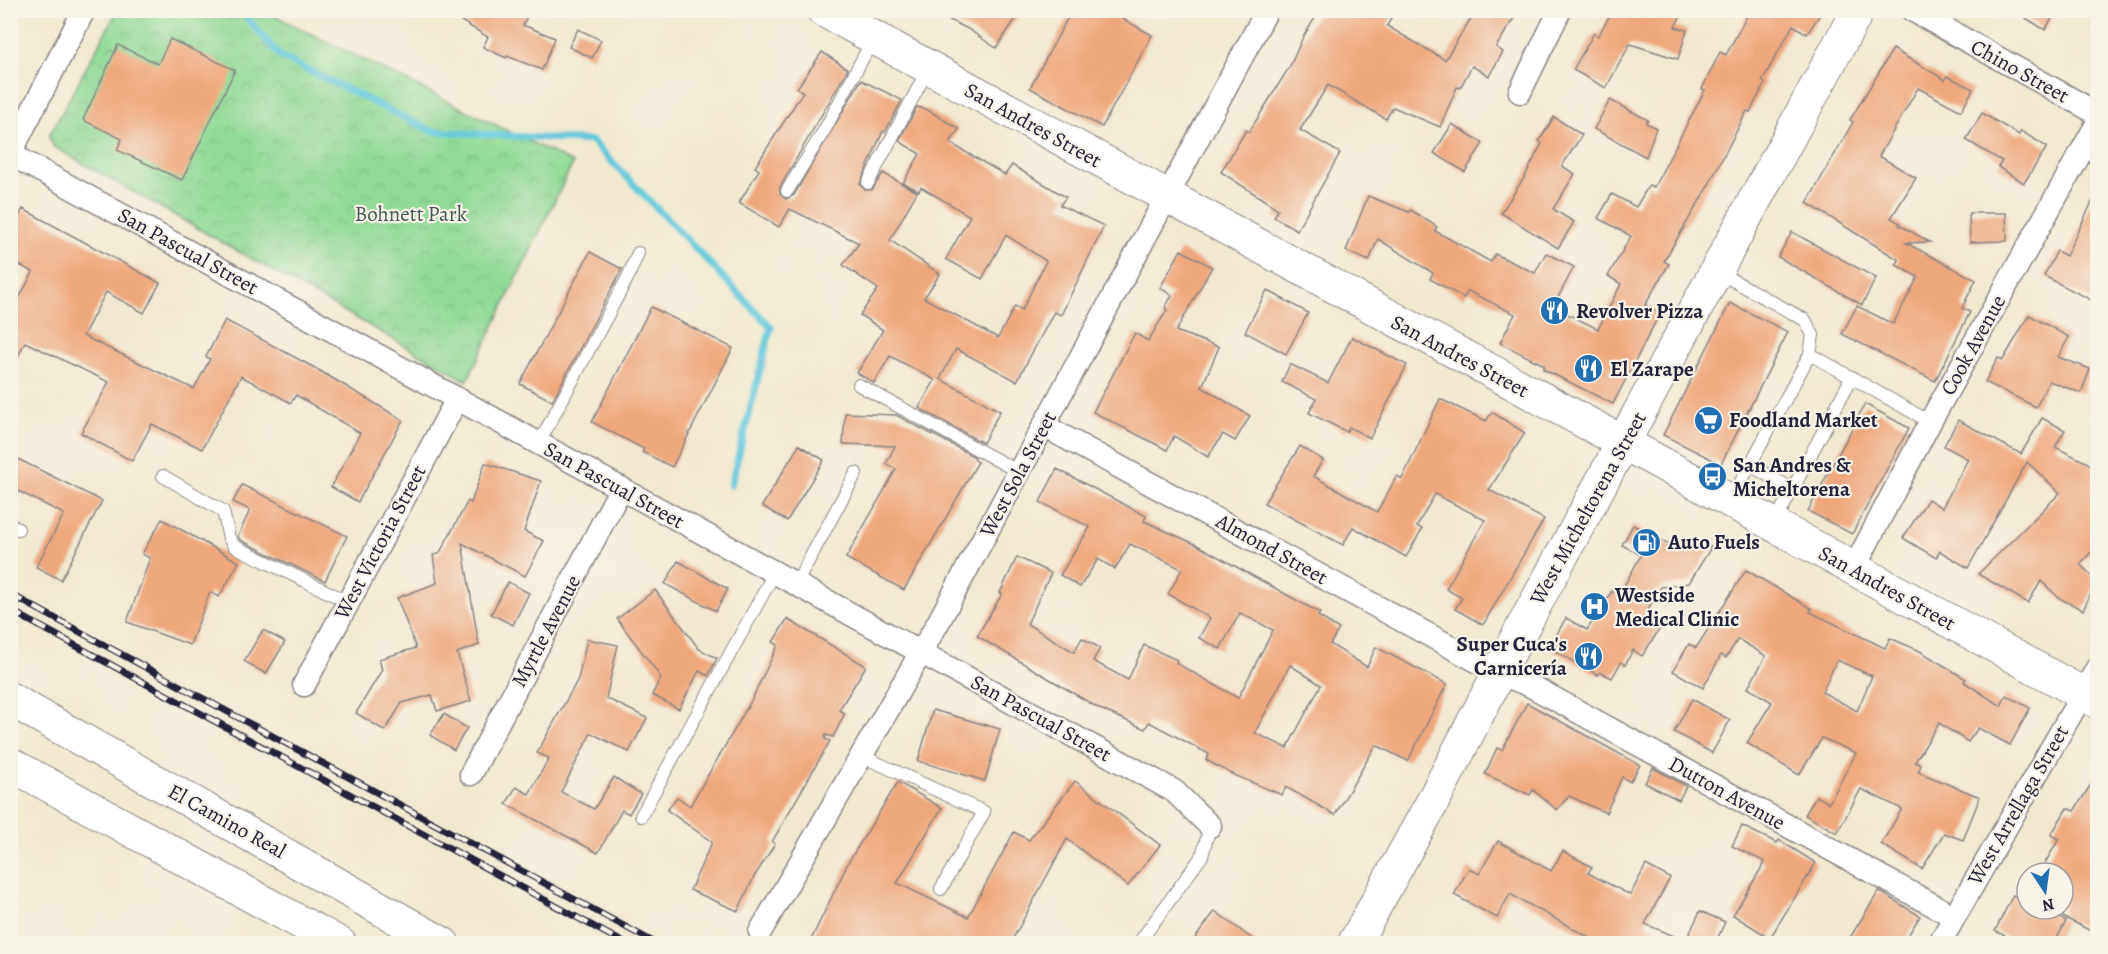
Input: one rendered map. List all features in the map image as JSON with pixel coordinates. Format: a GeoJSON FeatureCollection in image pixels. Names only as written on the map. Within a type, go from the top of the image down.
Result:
{"type":"FeatureCollection","features":[{"type":"Feature","properties":{"kind":"main road","name":"San Andres Street"},"geometry":{"type":"LineString","coordinates":[[823,10],[1624,443],[1853,570],[2093,688]]}},
{"type":"Feature","properties":{"kind":"main road","name":"West Micheltorena Street"},"geometry":{"type":"LineString","coordinates":[[1354,944],[1858,10]]}},
{"type":"Feature","properties":{"kind":"main road","name":"El Camino Real"},"geometry":{"type":"LineString","coordinates":[[10,699],[443,944]]}},
{"type":"Feature","properties":{"kind":"main road"},"geometry":{"type":"LineString","coordinates":[[10,764],[340,944]]}},
{"type":"Feature","properties":{"kind":"street"},"geometry":{"type":"LineString","coordinates":[[10,154],[84,10]]}},
{"type":"Feature","properties":{"kind":"street","name":"West Sola Street"},"geometry":{"type":"LineString","coordinates":[[760,932],[922,652],[1267,10]]}},
{"type":"Feature","properties":{"kind":"street"},"geometry":{"type":"LineString","coordinates":[[1520,92],[1560,10]]}},
{"type":"Feature","properties":{"kind":"street","name":"Chino Street"},"geometry":{"type":"LineString","coordinates":[[1912,10],[2097,114]]}},
{"type":"Feature","properties":{"kind":"street","name":"Cook Avenue"},"geometry":{"type":"LineString","coordinates":[[1853,570],[1930,422],[2097,122]]}},
{"type":"Feature","properties":{"kind":"street","name":"San Pascual Street"},"geometry":{"type":"LineString","coordinates":[[10,154],[1174,791],[1210,826]]}},
{"type":"Feature","properties":{"kind":"street","name":"West Victoria Street"},"geometry":{"type":"LineString","coordinates":[[304,685],[457,399]]}},
{"type":"Feature","properties":{"kind":"street","name":"Almond Street"},"geometry":{"type":"LineString","coordinates":[[1044,426],[1499,673]]}},
{"type":"Feature","properties":{"kind":"street","name":"Myrtle Avenue"},"geometry":{"type":"LineString","coordinates":[[471,774],[621,488]]}},
{"type":"Feature","properties":{"kind":"street","name":"Dutton Avenue"},"geometry":{"type":"LineString","coordinates":[[1499,673],[1531,686],[1953,916]]}},
{"type":"Feature","properties":{"kind":"street","name":"West Arrellaga Street"},"geometry":{"type":"LineString","coordinates":[[1939,944],[1953,916],[2093,688]]}},
{"type":"Feature","properties":{"kind":"lane"},"geometry":{"type":"LineString","coordinates":[[787,191],[825,129],[873,38]]}},
{"type":"Feature","properties":{"kind":"lane"},"geometry":{"type":"LineString","coordinates":[[868,183],[928,68]]}},
{"type":"Feature","properties":{"kind":"lane"},"geometry":{"type":"LineString","coordinates":[[539,443],[628,277],[638,253]]}},
{"type":"Feature","properties":{"kind":"lane"},"geometry":{"type":"LineString","coordinates":[[1716,271],[1805,320],[1813,335],[1810,354],[1730,501]]}},
{"type":"Feature","properties":{"kind":"lane"},"geometry":{"type":"LineString","coordinates":[[1810,354],[1930,422]]}},
{"type":"Feature","properties":{"kind":"lane"},"geometry":{"type":"LineString","coordinates":[[1773,525],[1852,377]]}},
{"type":"Feature","properties":{"kind":"lane"},"geometry":{"type":"LineString","coordinates":[[859,385],[1019,472]]}},
{"type":"Feature","properties":{"kind":"lane"},"geometry":{"type":"LineString","coordinates":[[1750,465],[1792,489]]}},
{"type":"Feature","properties":{"kind":"lane"},"geometry":{"type":"LineString","coordinates":[[796,584],[856,473]]}},
{"type":"Feature","properties":{"kind":"lane"},"geometry":{"type":"LineString","coordinates":[[163,477],[223,511],[229,538],[234,546],[348,602]]}},
{"type":"Feature","properties":{"kind":"lane"},"geometry":{"type":"LineString","coordinates":[[641,816],[775,572]]}},
{"type":"Feature","properties":{"kind":"lane"},"geometry":{"type":"LineString","coordinates":[[862,756],[984,812],[941,889]]}},
{"type":"Feature","properties":{"kind":"lane"},"geometry":{"type":"LineString","coordinates":[[1138,944],[1202,856],[1210,826]]}},
{"type":"Feature","properties":{"kind":"green space","name":"Bohnett Park"},"geometry":{"type":"Polygon","coordinates":[[[117,11],[265,11],[573,163],[467,381],[54,147],[49,136],[117,11]]]}},
{"type":"Feature","properties":{"kind":"building"},"geometry":{"type":"Polygon","coordinates":[[[443,10],[530,10],[523,25],[555,38],[542,70],[507,56],[506,58],[483,47],[488,37],[443,10]]]}},
{"type":"Feature","properties":{"kind":"building"},"geometry":{"type":"Polygon","coordinates":[[[929,10],[1022,10],[996,48],[968,29],[929,10]]]}},
{"type":"Feature","properties":{"kind":"building"},"geometry":{"type":"Polygon","coordinates":[[[1072,10],[1107,10],[1152,35],[1102,127],[1030,88],[1072,10]]]}},
{"type":"Feature","properties":{"kind":"building"},"geometry":{"type":"Polygon","coordinates":[[[1320,10],[1395,10],[1387,26],[1445,60],[1476,10],[1519,10],[1496,47],[1503,52],[1489,76],[1472,66],[1460,88],[1457,87],[1440,127],[1393,107],[1386,119],[1328,85],[1300,130],[1340,153],[1297,230],[1274,217],[1278,209],[1221,172],[1246,130],[1249,132],[1290,66],[1303,37],[1320,10]]]}},
{"type":"Feature","properties":{"kind":"building"},"geometry":{"type":"Polygon","coordinates":[[[1613,10],[1684,10],[1675,27],[1687,30],[1678,59],[1630,44],[1606,88],[1573,70],[1594,33],[1598,36],[1613,10]]]}},
{"type":"Feature","properties":{"kind":"building"},"geometry":{"type":"Polygon","coordinates":[[[1750,10],[1823,10],[1807,34],[1793,25],[1762,81],[1765,83],[1750,112],[1747,111],[1707,188],[1664,261],[1669,264],[1645,305],[1660,313],[1613,404],[1543,369],[1544,365],[1500,343],[1515,314],[1468,291],[1464,298],[1430,279],[1433,273],[1378,239],[1369,261],[1346,251],[1368,196],[1409,212],[1411,210],[1437,227],[1435,231],[1491,262],[1495,254],[1535,273],[1546,253],[1574,267],[1553,307],[1598,329],[1621,284],[1608,276],[1631,236],[1598,218],[1612,194],[1636,207],[1649,185],[1654,187],[1705,90],[1702,89],[1720,52],[1726,55],[1750,10]]]}},
{"type":"Feature","properties":{"kind":"building"},"geometry":{"type":"Polygon","coordinates":[[[2013,10],[2057,10],[2045,30],[2013,10]]]}},
{"type":"Feature","properties":{"kind":"building"},"geometry":{"type":"Polygon","coordinates":[[[578,29],[601,40],[592,58],[569,47],[578,29]]]}},
{"type":"Feature","properties":{"kind":"building"},"geometry":{"type":"Polygon","coordinates":[[[170,39],[235,70],[182,180],[117,150],[122,139],[83,120],[118,45],[158,64],[170,39]]]}},
{"type":"Feature","properties":{"kind":"building"},"geometry":{"type":"Polygon","coordinates":[[[1893,49],[1945,80],[1947,76],[1973,89],[1961,111],[1918,88],[1879,156],[1916,178],[1891,218],[1930,242],[1906,243],[1976,280],[1962,308],[1970,312],[1935,381],[1842,334],[1857,306],[1893,324],[1918,277],[1896,265],[1899,260],[1807,203],[1853,122],[1850,120],[1893,49]]]}},
{"type":"Feature","properties":{"kind":"building"},"geometry":{"type":"Polygon","coordinates":[[[822,52],[848,69],[780,187],[780,194],[786,199],[794,195],[861,80],[902,100],[885,132],[883,131],[860,184],[865,190],[872,190],[883,173],[917,192],[890,240],[940,274],[924,298],[998,338],[1015,306],[1022,310],[1046,261],[1006,235],[982,279],[946,259],[970,216],[921,187],[919,191],[903,183],[920,154],[899,141],[917,107],[928,110],[959,129],[950,143],[1005,175],[1012,165],[1066,197],[1060,205],[1104,226],[1061,315],[1054,312],[1017,381],[956,349],[940,379],[1000,411],[983,443],[919,408],[935,380],[890,356],[874,383],[857,373],[883,330],[860,315],[878,289],[843,265],[859,243],[790,209],[779,227],[739,203],[759,170],[755,167],[803,92],[797,88],[822,52]]]}},
{"type":"Feature","properties":{"kind":"building"},"geometry":{"type":"Polygon","coordinates":[[[1610,100],[1648,120],[1646,123],[1656,128],[1646,157],[1594,129],[1610,100]]]}},
{"type":"Feature","properties":{"kind":"building"},"geometry":{"type":"Polygon","coordinates":[[[1982,113],[2019,135],[2021,131],[2047,147],[2024,183],[1998,167],[2002,161],[1966,140],[1982,113]]]}},
{"type":"Feature","properties":{"kind":"building"},"geometry":{"type":"Polygon","coordinates":[[[1554,117],[1582,135],[1562,166],[1575,174],[1553,209],[1574,222],[1558,248],[1501,213],[1525,176],[1542,143],[1539,141],[1554,117]]]}},
{"type":"Feature","properties":{"kind":"building"},"geometry":{"type":"Polygon","coordinates":[[[1452,124],[1483,143],[1465,172],[1434,153],[1452,124]]]}},
{"type":"Feature","properties":{"kind":"building"},"geometry":{"type":"Polygon","coordinates":[[[2097,192],[2097,303],[2044,276],[2057,251],[2066,256],[2097,192]]]}},
{"type":"Feature","properties":{"kind":"building"},"geometry":{"type":"Polygon","coordinates":[[[23,209],[160,283],[144,313],[106,292],[83,336],[194,389],[210,359],[206,357],[225,320],[315,368],[403,420],[358,502],[331,487],[360,433],[296,395],[291,403],[241,376],[202,449],[152,424],[132,461],[81,433],[109,382],[25,342],[10,373],[10,302],[16,304],[33,272],[10,260],[10,233],[23,209]]]}},
{"type":"Feature","properties":{"kind":"building"},"geometry":{"type":"Polygon","coordinates":[[[1969,213],[2006,213],[2007,241],[1970,242],[1969,213]]]}},
{"type":"Feature","properties":{"kind":"building"},"geometry":{"type":"Polygon","coordinates":[[[1792,232],[1876,278],[1862,305],[1778,257],[1792,232]]]}},
{"type":"Feature","properties":{"kind":"building"},"geometry":{"type":"Polygon","coordinates":[[[1181,250],[1212,267],[1176,331],[1219,347],[1202,387],[1250,416],[1235,441],[1223,434],[1208,457],[1174,436],[1167,450],[1093,412],[1135,333],[1148,341],[1167,310],[1165,308],[1172,295],[1160,288],[1181,250]]]}},
{"type":"Feature","properties":{"kind":"building"},"geometry":{"type":"Polygon","coordinates":[[[590,252],[622,269],[552,401],[520,384],[590,252]]]}},
{"type":"Feature","properties":{"kind":"building"},"geometry":{"type":"Polygon","coordinates":[[[1267,290],[1308,313],[1286,354],[1245,332],[1267,290]]]}},
{"type":"Feature","properties":{"kind":"building"},"geometry":{"type":"Polygon","coordinates":[[[1730,303],[1788,332],[1721,464],[1663,435],[1730,303]]]}},
{"type":"Feature","properties":{"kind":"building"},"geometry":{"type":"Polygon","coordinates":[[[651,307],[733,348],[672,467],[642,452],[644,449],[592,422],[651,307]]]}},
{"type":"Feature","properties":{"kind":"building"},"geometry":{"type":"Polygon","coordinates":[[[2029,315],[2069,337],[2058,357],[2090,369],[2081,393],[2049,381],[2036,407],[1985,382],[1998,358],[2003,360],[2029,315]]]}},
{"type":"Feature","properties":{"kind":"building"},"geometry":{"type":"Polygon","coordinates":[[[1352,337],[1407,365],[1370,438],[1349,427],[1347,432],[1309,413],[1316,399],[1282,382],[1290,364],[1328,383],[1352,337]]]}},
{"type":"Feature","properties":{"kind":"building"},"geometry":{"type":"Polygon","coordinates":[[[1440,399],[1486,421],[1492,412],[1525,433],[1489,490],[1544,519],[1483,625],[1455,609],[1462,598],[1446,589],[1485,520],[1435,494],[1417,526],[1422,529],[1406,557],[1353,527],[1343,545],[1264,503],[1300,446],[1323,460],[1313,476],[1377,512],[1397,476],[1402,479],[1440,399]]]}},
{"type":"Feature","properties":{"kind":"building"},"geometry":{"type":"Polygon","coordinates":[[[1865,404],[1909,428],[1852,534],[1808,511],[1865,404]]]}},
{"type":"Feature","properties":{"kind":"building"},"geometry":{"type":"Polygon","coordinates":[[[845,413],[896,415],[975,457],[974,459],[978,462],[904,590],[846,558],[896,469],[886,464],[895,446],[843,444],[845,413]]]}},
{"type":"Feature","properties":{"kind":"building"},"geometry":{"type":"Polygon","coordinates":[[[2042,418],[2065,430],[2055,447],[2088,463],[2097,472],[2097,546],[2080,564],[2097,581],[2083,610],[2059,598],[2041,581],[2028,603],[1978,574],[2060,493],[2027,462],[1968,568],[1940,551],[1936,558],[1903,538],[1928,499],[1942,508],[1968,459],[1944,446],[1958,420],[2021,454],[2042,418]]]}},
{"type":"Feature","properties":{"kind":"building"},"geometry":{"type":"Polygon","coordinates":[[[799,445],[824,460],[787,521],[762,506],[799,445]]]}},
{"type":"Feature","properties":{"kind":"building"},"geometry":{"type":"Polygon","coordinates":[[[10,455],[102,501],[61,580],[36,567],[64,514],[10,487],[10,455]]]}},
{"type":"Feature","properties":{"kind":"building"},"geometry":{"type":"Polygon","coordinates":[[[485,463],[541,481],[524,531],[544,541],[525,576],[462,543],[479,645],[457,653],[471,701],[437,711],[432,695],[402,703],[385,731],[356,713],[382,670],[379,659],[416,648],[397,598],[437,583],[433,555],[439,554],[468,501],[471,503],[485,463]]]}},
{"type":"Feature","properties":{"kind":"building"},"geometry":{"type":"Polygon","coordinates":[[[1057,469],[1146,516],[1144,521],[1195,544],[1320,613],[1318,616],[1339,629],[1330,644],[1367,667],[1376,647],[1447,684],[1408,761],[1376,745],[1335,815],[1286,787],[1282,795],[1234,775],[1206,760],[1209,754],[1149,722],[1145,729],[1100,709],[977,636],[1002,594],[1000,593],[1017,557],[1051,573],[1027,624],[1074,652],[1082,638],[1100,648],[1093,661],[1128,680],[1144,645],[1177,660],[1176,663],[1238,698],[1273,630],[1240,613],[1220,649],[1199,638],[1210,618],[1168,594],[1182,569],[1130,544],[1115,569],[1098,559],[1080,587],[1060,575],[1090,527],[1040,502],[1057,469]],[[1290,665],[1255,733],[1287,748],[1321,685],[1290,665]]]}},
{"type":"Feature","properties":{"kind":"building"},"geometry":{"type":"Polygon","coordinates":[[[242,485],[347,536],[325,581],[240,540],[238,536],[250,510],[233,502],[242,485]]]}},
{"type":"Feature","properties":{"kind":"building"},"geometry":{"type":"Polygon","coordinates":[[[162,519],[239,562],[219,597],[210,592],[190,645],[127,622],[150,558],[142,554],[162,519]]]}},
{"type":"Feature","properties":{"kind":"building"},"geometry":{"type":"Polygon","coordinates":[[[1633,525],[1680,551],[1712,546],[1689,583],[1661,587],[1646,613],[1663,624],[1642,656],[1633,650],[1625,665],[1621,662],[1612,678],[1600,672],[1598,675],[1549,648],[1566,618],[1587,630],[1612,591],[1619,595],[1641,555],[1622,545],[1633,525]]]}},
{"type":"Feature","properties":{"kind":"building"},"geometry":{"type":"Polygon","coordinates":[[[678,561],[728,589],[716,611],[665,584],[678,561]]]}},
{"type":"Feature","properties":{"kind":"building"},"geometry":{"type":"Polygon","coordinates":[[[1746,570],[1812,609],[1810,612],[1885,648],[1890,638],[1920,651],[1966,679],[1964,682],[2001,706],[2006,695],[2030,708],[2010,745],[1978,728],[1968,742],[1939,723],[1915,762],[1921,765],[1918,772],[1980,797],[1963,840],[1944,833],[1922,869],[1881,844],[1902,809],[1861,789],[1837,833],[1805,815],[1816,796],[1829,803],[1856,753],[1822,738],[1799,775],[1747,743],[1772,702],[1748,688],[1766,656],[1738,639],[1726,658],[1721,655],[1703,688],[1673,671],[1689,644],[1696,648],[1746,570]],[[1837,660],[1822,692],[1857,711],[1872,676],[1837,660]]]}},
{"type":"Feature","properties":{"kind":"building"},"geometry":{"type":"Polygon","coordinates":[[[508,582],[529,593],[513,625],[491,614],[508,582]]]}},
{"type":"Feature","properties":{"kind":"building"},"geometry":{"type":"Polygon","coordinates":[[[655,590],[699,649],[717,658],[708,676],[699,671],[679,709],[652,695],[661,677],[617,619],[655,590]]]}},
{"type":"Feature","properties":{"kind":"building"},"geometry":{"type":"Polygon","coordinates":[[[787,619],[866,666],[839,710],[845,713],[833,737],[826,735],[825,739],[830,741],[772,842],[775,844],[754,877],[738,911],[690,890],[712,842],[667,810],[677,797],[690,806],[750,703],[778,645],[773,642],[787,619]]]}},
{"type":"Feature","properties":{"kind":"building"},"geometry":{"type":"Polygon","coordinates":[[[263,630],[285,642],[266,674],[244,661],[263,630]]]}},
{"type":"Feature","properties":{"kind":"building"},"geometry":{"type":"Polygon","coordinates":[[[587,639],[618,645],[606,698],[647,718],[629,752],[591,733],[561,792],[594,809],[614,777],[641,794],[629,814],[622,810],[598,853],[506,804],[516,787],[529,794],[549,758],[537,753],[578,679],[587,639]]]}},
{"type":"Feature","properties":{"kind":"building"},"geometry":{"type":"Polygon","coordinates":[[[1692,699],[1730,720],[1712,753],[1674,732],[1692,699]]]}},
{"type":"Feature","properties":{"kind":"building"},"geometry":{"type":"Polygon","coordinates":[[[1527,703],[1640,765],[1630,782],[1622,777],[1606,813],[1569,796],[1557,810],[1533,790],[1530,795],[1485,774],[1497,748],[1502,750],[1527,703]]]}},
{"type":"Feature","properties":{"kind":"building"},"geometry":{"type":"Polygon","coordinates":[[[933,710],[1000,729],[985,781],[918,761],[933,710]]]}},
{"type":"Feature","properties":{"kind":"building"},"geometry":{"type":"Polygon","coordinates":[[[444,714],[467,728],[454,750],[430,735],[444,714]]]}},
{"type":"Feature","properties":{"kind":"building"},"geometry":{"type":"Polygon","coordinates":[[[1653,768],[1686,786],[1679,800],[1645,783],[1653,768]]]}},
{"type":"Feature","properties":{"kind":"building"},"geometry":{"type":"Polygon","coordinates":[[[2097,775],[2097,934],[2071,921],[2075,921],[2075,861],[2046,861],[2059,839],[2051,835],[2067,808],[2074,811],[2097,775]]]}},
{"type":"Feature","properties":{"kind":"building"},"geometry":{"type":"Polygon","coordinates":[[[1075,781],[1160,845],[1128,886],[1067,839],[1010,944],[809,944],[849,861],[898,782],[942,808],[897,883],[968,917],[1014,832],[1029,840],[1075,781]]]}},
{"type":"Feature","properties":{"kind":"building"},"geometry":{"type":"Polygon","coordinates":[[[1742,826],[1777,843],[1779,840],[1816,863],[1770,938],[1733,915],[1765,862],[1732,846],[1742,826]]]}},
{"type":"Feature","properties":{"kind":"building"},"geometry":{"type":"Polygon","coordinates":[[[1498,841],[1551,871],[1563,851],[1592,867],[1588,873],[1630,895],[1646,865],[1670,878],[1645,924],[1686,941],[1700,911],[1725,922],[1715,944],[1601,944],[1510,894],[1497,918],[1454,895],[1469,868],[1479,874],[1498,841]]]}},
{"type":"Feature","properties":{"kind":"building"},"geometry":{"type":"Polygon","coordinates":[[[1879,891],[1920,916],[1903,944],[1846,944],[1879,891]]]}},
{"type":"Feature","properties":{"kind":"building"},"geometry":{"type":"Polygon","coordinates":[[[2013,895],[2015,896],[2015,921],[2066,921],[2054,944],[2021,944],[1995,931],[2013,895]]]}},
{"type":"Feature","properties":{"kind":"building"},"geometry":{"type":"Polygon","coordinates":[[[1215,911],[1259,944],[1191,944],[1215,911]]]}},
{"type":"Feature","properties":{"kind":"waterway"},"geometry":{"type":"LineString","coordinates":[[240,10],[281,57],[432,131],[592,141],[771,327],[731,485]]}},
{"type":"Feature","properties":{"kind":"railway"},"geometry":{"type":"LineString","coordinates":[[10,594],[657,944]]}},
{"type":"Feature","properties":{"kind":"railway"},"geometry":{"type":"LineString","coordinates":[[10,610],[626,944]]}},
{"type":"Feature","properties":{"kind":"place","name":"Revolver Pizza"},"geometry":{"type":"Point","coordinates":[1555,311]}},
{"type":"Feature","properties":{"kind":"place","name":"El Zarape"},"geometry":{"type":"Point","coordinates":[1589,369]}},
{"type":"Feature","properties":{"kind":"place","name":"Foodland Market"},"geometry":{"type":"Point","coordinates":[1708,420]}},
{"type":"Feature","properties":{"kind":"place","name":"San Andres & Micheltorena"},"geometry":{"type":"Point","coordinates":[1712,477]}},
{"type":"Feature","properties":{"kind":"place","name":"Auto Fuels"},"geometry":{"type":"Point","coordinates":[1647,542]}},
{"type":"Feature","properties":{"kind":"place","name":"Westside Medical Clinic"},"geometry":{"type":"Point","coordinates":[1594,607]}},
{"type":"Feature","properties":{"kind":"place","name":"Super Cuca's Carnicería"},"geometry":{"type":"Point","coordinates":[1588,656]}}]}
